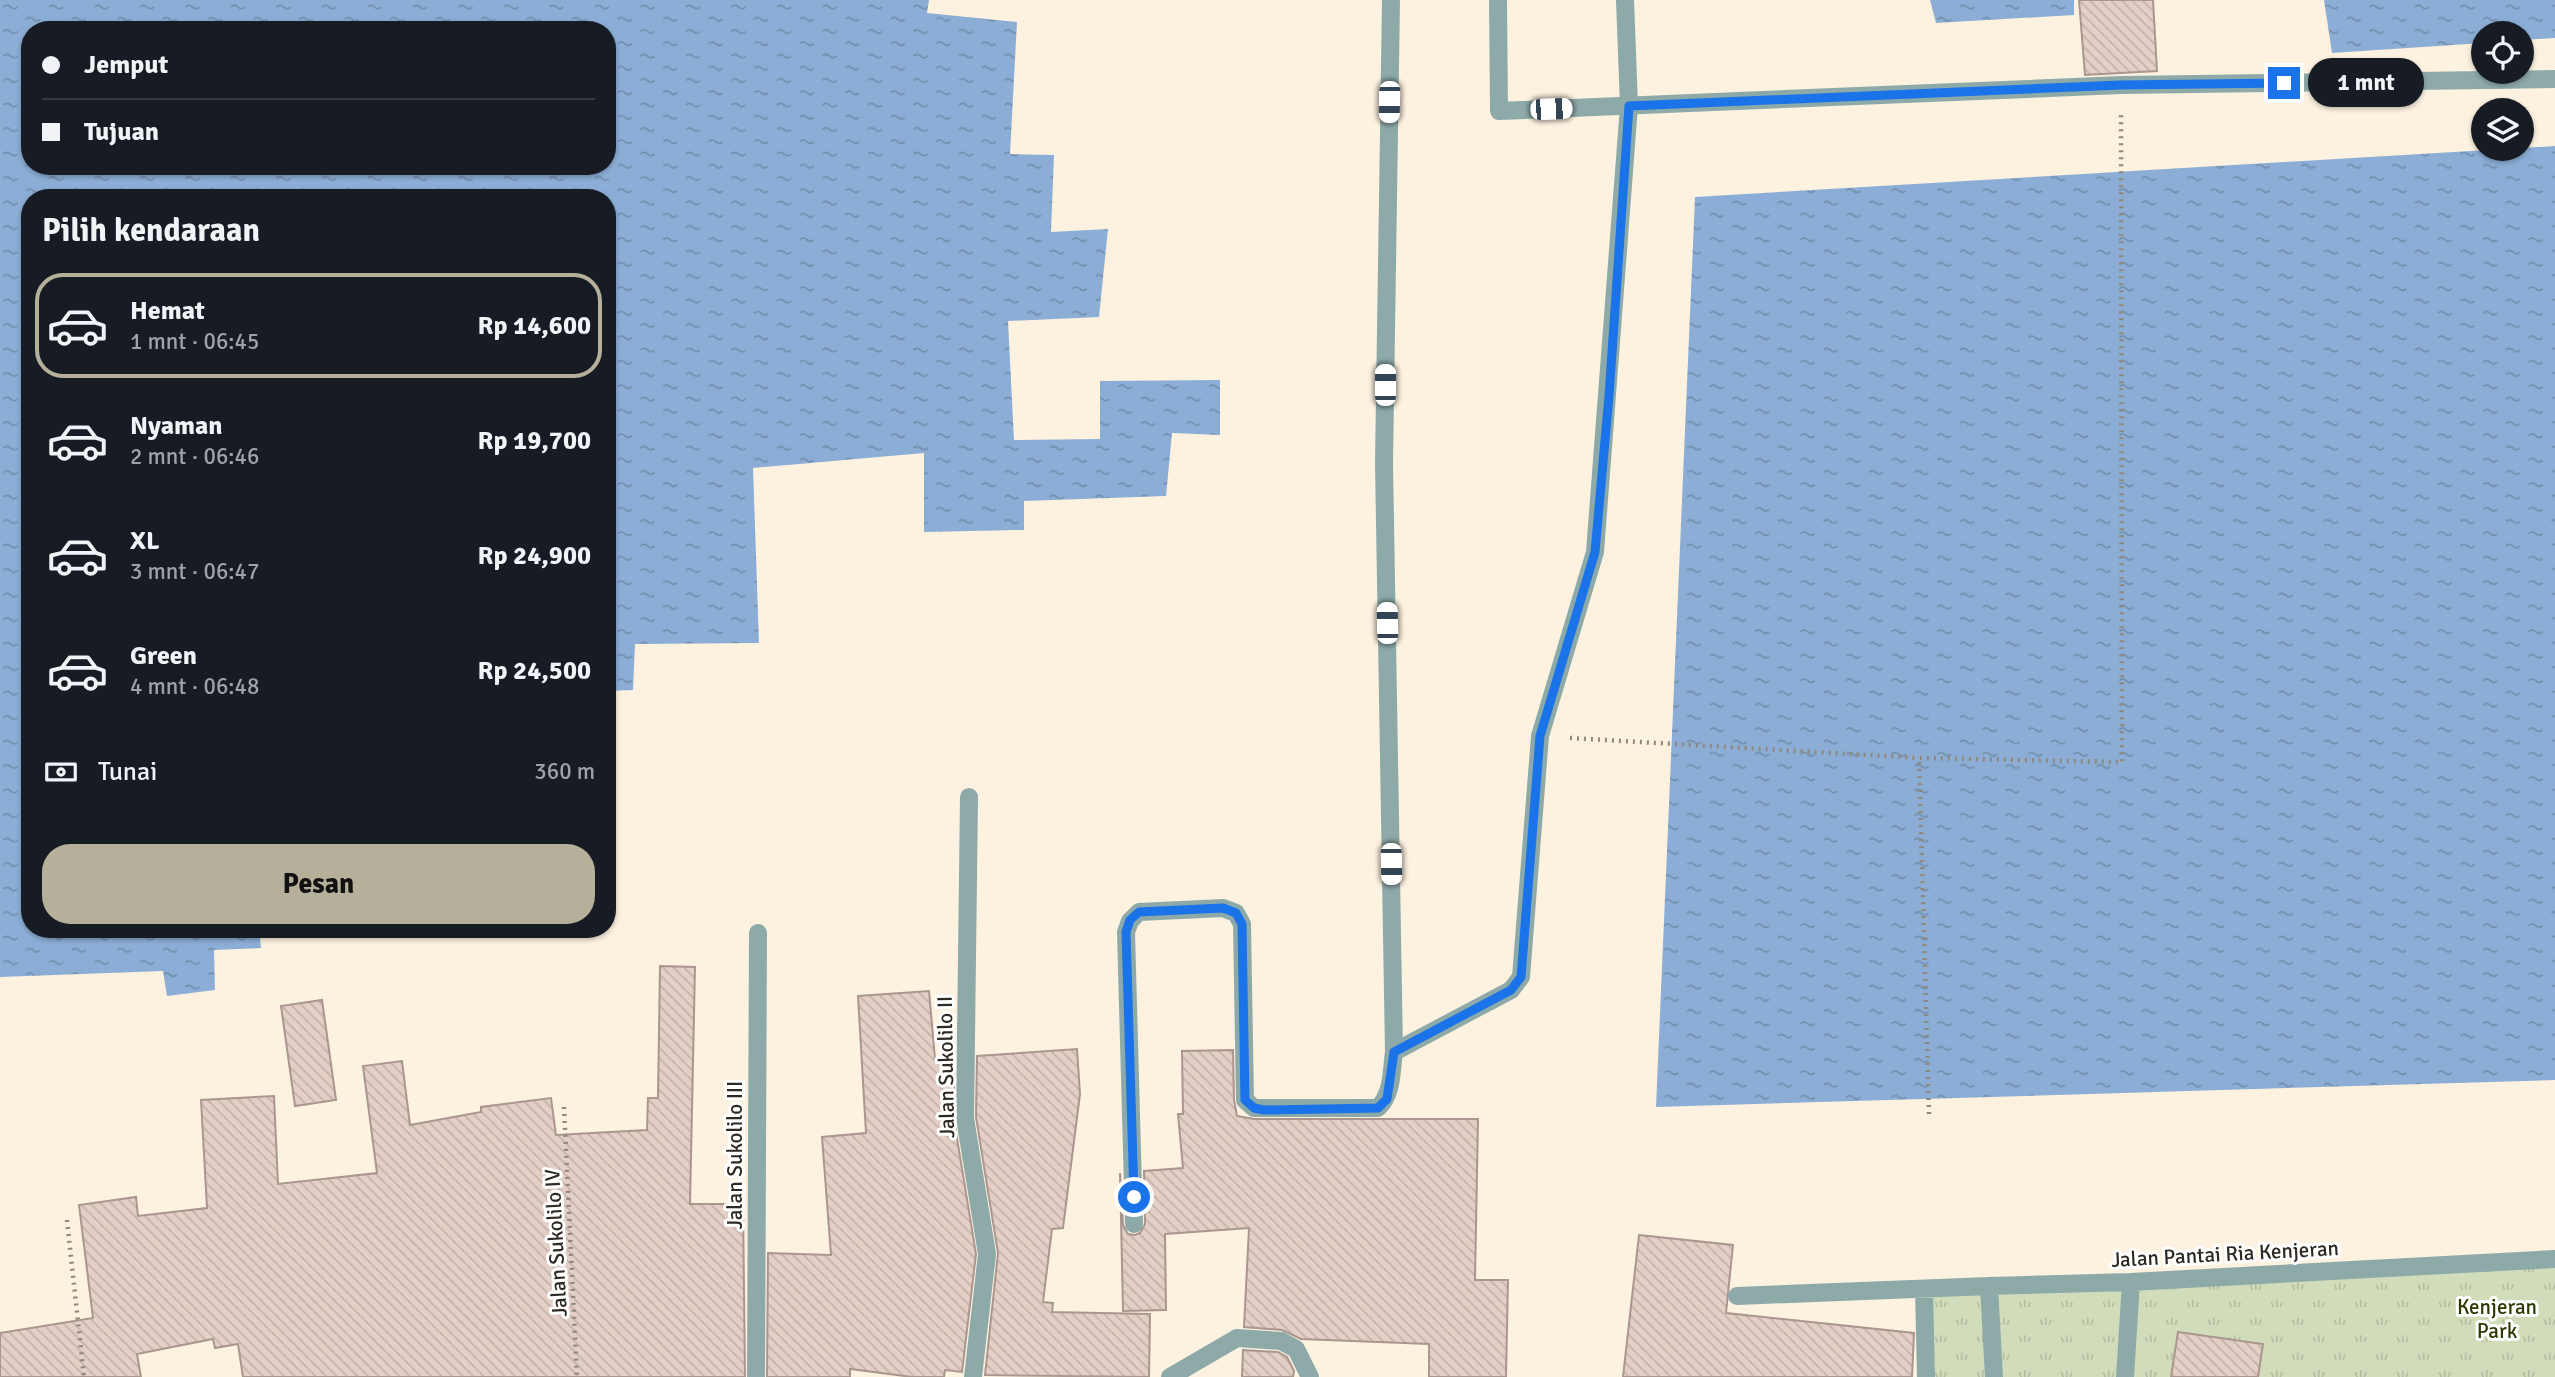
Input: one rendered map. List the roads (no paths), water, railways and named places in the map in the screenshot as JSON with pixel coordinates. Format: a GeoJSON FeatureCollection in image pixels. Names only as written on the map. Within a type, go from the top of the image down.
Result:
{"type":"FeatureCollection","features":[{"type":"Feature","properties":{"kind":"lane"},"geometry":{"type":"LineString","coordinates":[[1134,1224],[1126,932],[1130,920],[1139,912],[1223,908],[1236,913],[1242,924],[1245,1100],[1254,1108],[1378,1108],[1387,1099],[1394,1052],[1384,463],[1391,0]]}},
{"type":"Feature","properties":{"kind":"lane"},"geometry":{"type":"LineString","coordinates":[[1498,0],[1499,111],[2121,85],[2555,79]]}},
{"type":"Feature","properties":{"kind":"lane"},"geometry":{"type":"LineString","coordinates":[[1394,1052],[1511,990],[1521,977],[1540,736],[1595,552],[1609,396],[1629,106],[1625,0]]}},
{"type":"Feature","properties":{"kind":"lane","name":"Jalan Sukolilo II"},"geometry":{"type":"LineString","coordinates":[[969,797],[965,1118],[987,1254],[973,1377]]}},
{"type":"Feature","properties":{"kind":"lane","name":"Jalan Sukolilo III"},"geometry":{"type":"LineString","coordinates":[[756,1377],[758,933]]}},
{"type":"Feature","properties":{"kind":"lane","name":"Jalan Pantai Ria Kenjeran"},"geometry":{"type":"LineString","coordinates":[[1737,1296],[2131,1282],[2555,1259]]}},
{"type":"Feature","properties":{"kind":"lane"},"geometry":{"type":"LineString","coordinates":[[2125,1377],[2131,1282]]}},
{"type":"Feature","properties":{"kind":"lane"},"geometry":{"type":"LineString","coordinates":[[1989,1286],[1994,1377]]}},
{"type":"Feature","properties":{"kind":"lane"},"geometry":{"type":"LineString","coordinates":[[1924,1290],[1926,1377]]}},
{"type":"Feature","properties":{"kind":"lane"},"geometry":{"type":"LineString","coordinates":[[1172,1376],[1237,1338],[1281,1341],[1296,1349],[1310,1377]]}},
{"type":"Feature","properties":{"kind":"water"},"geometry":{"type":"Polygon","coordinates":[[[0,0],[929,0],[927,13],[1017,22],[1010,154],[1054,155],[1051,232],[1108,229],[1099,317],[1008,321],[1014,440],[1100,439],[1100,381],[1220,380],[1220,435],[1172,433],[1166,496],[1024,501],[1024,530],[924,532],[924,453],[753,468],[759,643],[635,644],[633,690],[616,691],[616,189],[21,189],[21,938],[260,938],[261,948],[214,950],[215,990],[167,996],[163,971],[0,977],[0,0]]]}},
{"type":"Feature","properties":{"kind":"water"},"geometry":{"type":"Polygon","coordinates":[[[1930,0],[2074,0],[2074,15],[1936,23],[1930,0]]]}},
{"type":"Feature","properties":{"kind":"water"},"geometry":{"type":"Polygon","coordinates":[[[2324,0],[2555,0],[2555,38],[2534,39],[2534,21],[2471,21],[2471,44],[2332,53],[2324,0]]]}},
{"type":"Feature","properties":{"kind":"water"},"geometry":{"type":"Polygon","coordinates":[[[2555,146],[2555,1080],[1656,1107],[1695,197],[2471,151],[2471,161],[2534,161],[2534,147],[2555,146]]]}},
{"type":"Feature","properties":{"kind":"park label","name":"Kenjeran Park"},"geometry":{"type":"Point","coordinates":[2497,1319]}}]}
